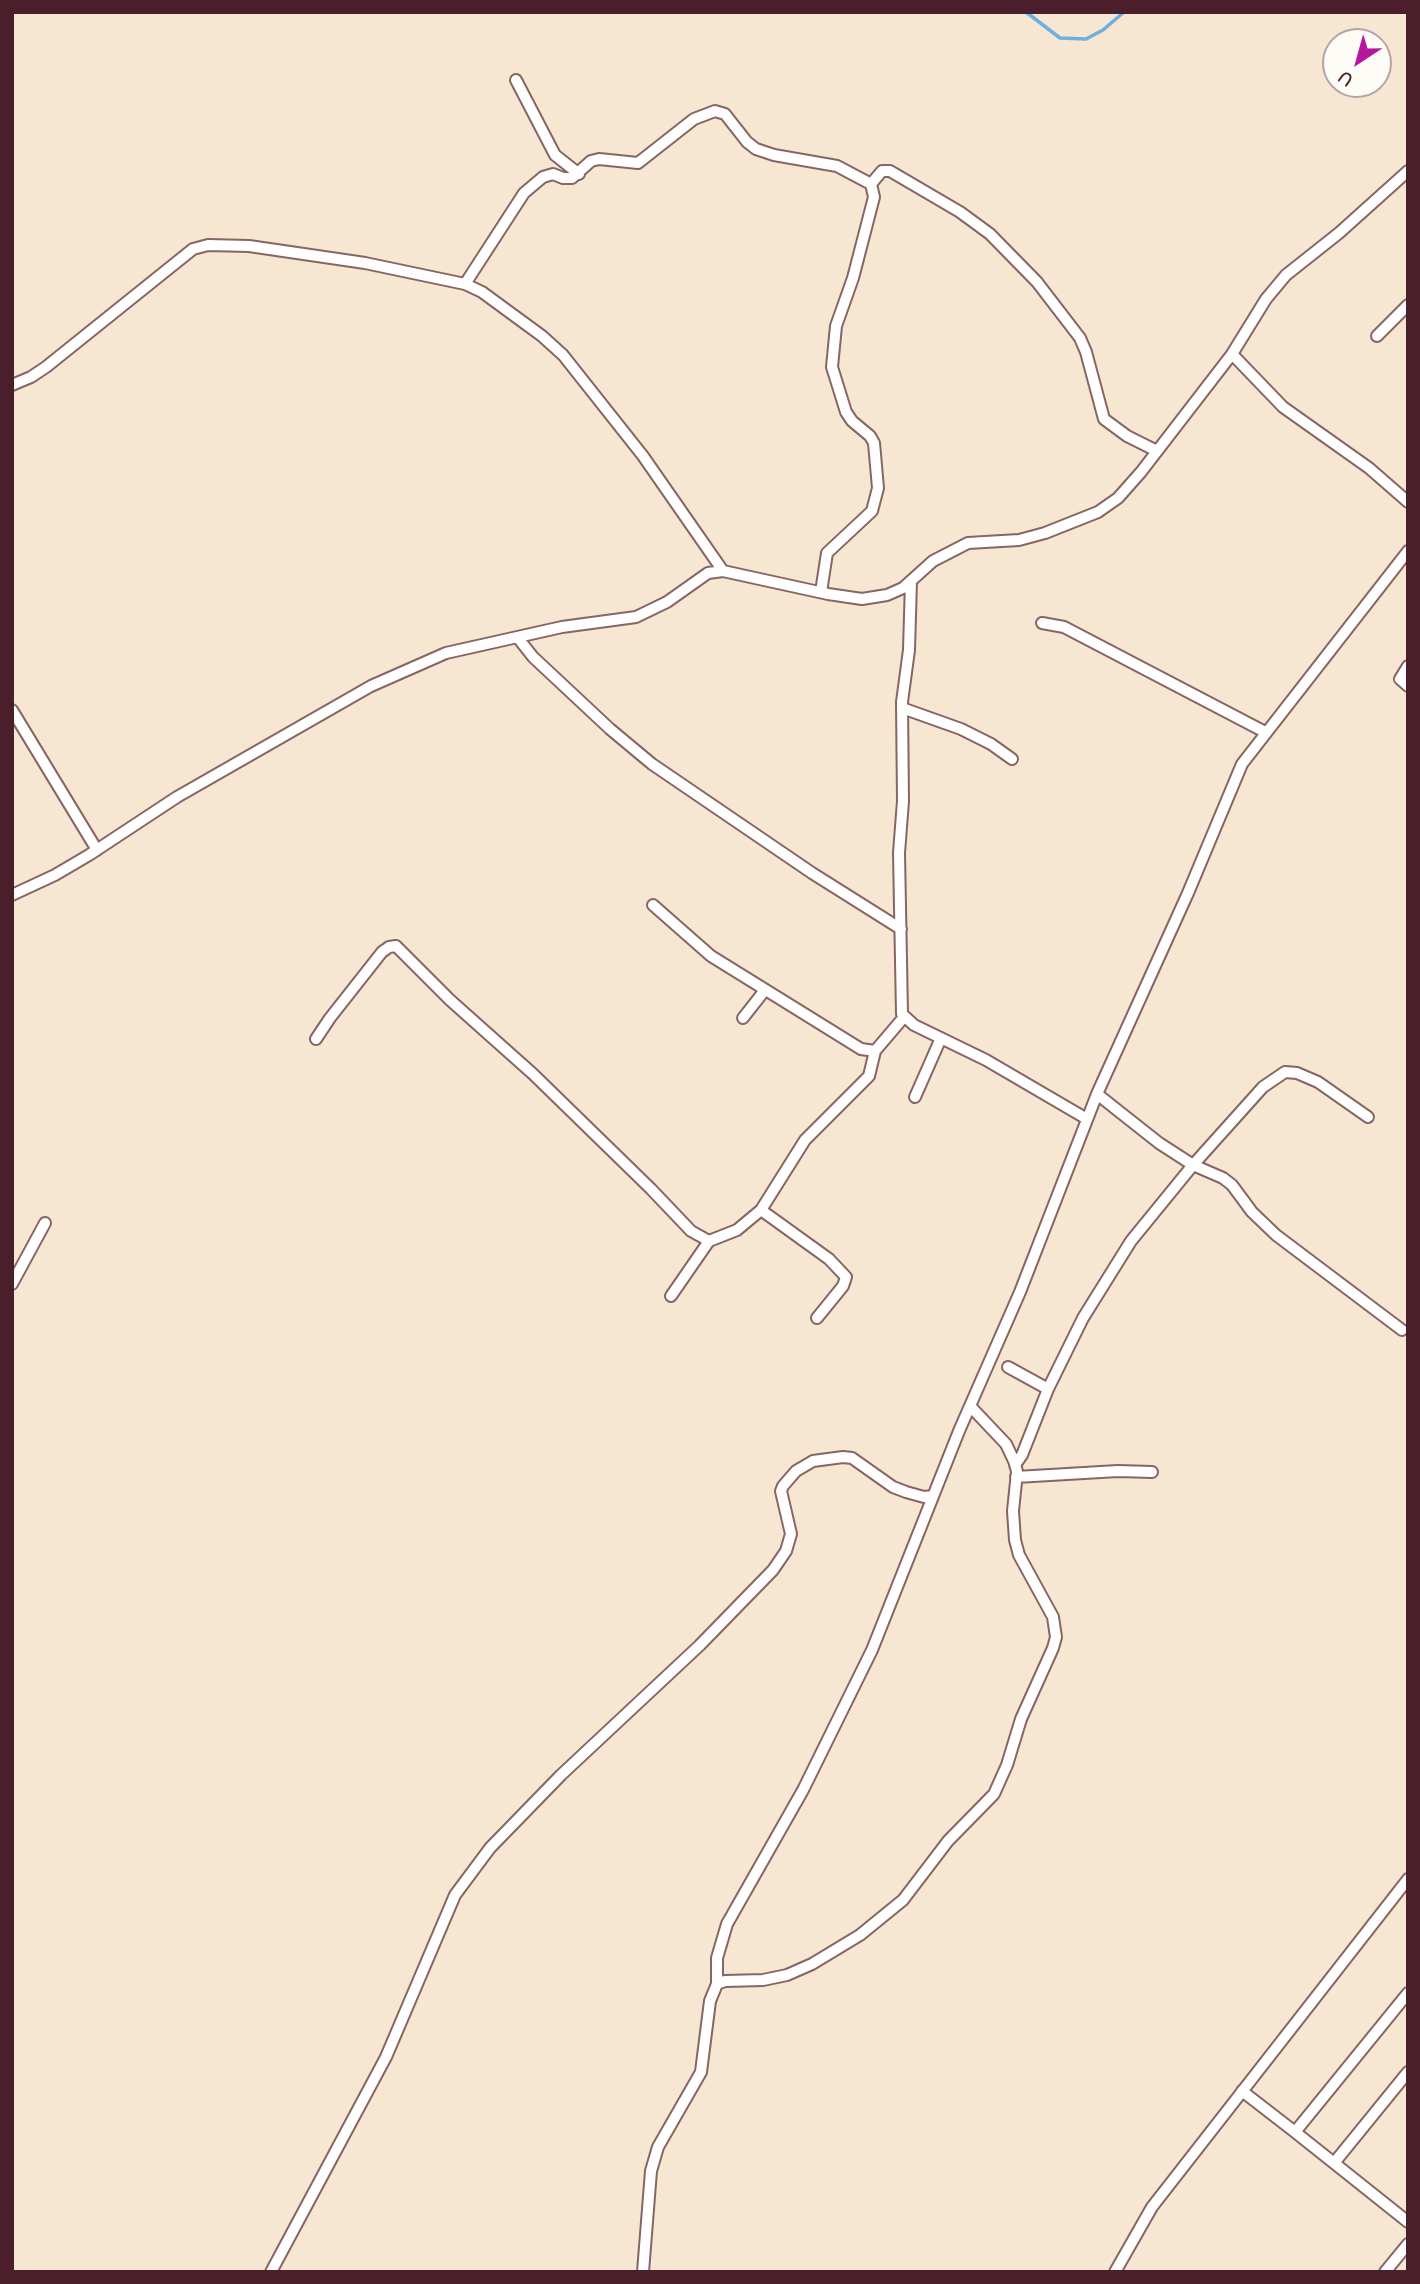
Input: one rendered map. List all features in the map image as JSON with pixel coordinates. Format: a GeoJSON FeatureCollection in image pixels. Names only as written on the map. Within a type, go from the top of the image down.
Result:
{"type":"FeatureCollection","features":[{"type":"Feature","properties":{"kind":"street"},"geometry":{"type":"LineString","coordinates":[[516,80],[555,155],[579,174]]}},
{"type":"Feature","properties":{"kind":"street"},"geometry":{"type":"LineString","coordinates":[[465,284],[531,186],[548,175],[568,178],[579,174],[594,160],[638,163],[694,118],[715,111],[725,114],[756,149],[774,155],[837,166],[871,184],[874,197],[853,278],[836,326],[832,367],[846,412],[874,443],[878,488],[872,511],[827,553],[821,592]]}},
{"type":"Feature","properties":{"kind":"street"},"geometry":{"type":"LineString","coordinates":[[871,184],[882,171],[890,171],[960,212],[990,234],[1037,282],[1080,338],[1104,419],[1127,436],[1157,451]]}},
{"type":"Feature","properties":{"kind":"street"},"geometry":{"type":"LineString","coordinates":[[12,895],[55,875],[177,797],[371,686],[446,653],[562,627],[636,617],[667,602],[708,573],[723,571],[821,592],[862,599],[873,598],[896,593],[933,561],[968,543],[1019,540],[1098,512],[1118,498],[1157,451],[1232,354],[1266,299],[1286,275],[1339,233],[1408,171]]}},
{"type":"Feature","properties":{"kind":"street"},"geometry":{"type":"LineString","coordinates":[[12,385],[47,367],[185,255],[193,249],[208,245],[248,246],[365,264],[465,284],[482,292],[542,336],[563,355],[643,456],[723,571]]}},
{"type":"Feature","properties":{"kind":"street"},"geometry":{"type":"LineString","coordinates":[[1377,336],[1408,305]]}},
{"type":"Feature","properties":{"kind":"street"},"geometry":{"type":"LineString","coordinates":[[1232,354],[1283,407],[1369,468],[1408,502]]}},
{"type":"Feature","properties":{"kind":"street"},"geometry":{"type":"LineString","coordinates":[[643,2272],[651,2171],[658,2147],[701,2072],[710,2001],[717,1984],[717,1958],[727,1924],[803,1790],[872,1650],[933,1496],[1025,1279],[1097,1094],[1188,893],[1242,764],[1265,732],[1403,566],[1408,551]]}},
{"type":"Feature","properties":{"kind":"street"},"geometry":{"type":"LineString","coordinates":[[911,581],[909,650],[902,708],[903,801],[899,853],[901,1006],[904,1017],[986,1060],[1087,1119]]}},
{"type":"Feature","properties":{"kind":"street"},"geometry":{"type":"LineString","coordinates":[[1042,623],[1064,627],[1265,732]]}},
{"type":"Feature","properties":{"kind":"street"},"geometry":{"type":"LineString","coordinates":[[518,638],[533,657],[652,764],[811,873],[901,929]]}},
{"type":"Feature","properties":{"kind":"street"},"geometry":{"type":"LineString","coordinates":[[1408,666],[1400,677],[1408,686]]}},
{"type":"Feature","properties":{"kind":"street"},"geometry":{"type":"LineString","coordinates":[[902,708],[961,729],[991,744],[1012,759]]}},
{"type":"Feature","properties":{"kind":"street"},"geometry":{"type":"LineString","coordinates":[[12,710],[97,850]]}},
{"type":"Feature","properties":{"kind":"street"},"geometry":{"type":"LineString","coordinates":[[653,905],[711,957],[861,1049],[875,1051]]}},
{"type":"Feature","properties":{"kind":"street"},"geometry":{"type":"LineString","coordinates":[[316,1039],[382,952],[396,946],[450,1000],[533,1074],[691,1231],[709,1241]]}},
{"type":"Feature","properties":{"kind":"street"},"geometry":{"type":"LineString","coordinates":[[743,1018],[765,990]]}},
{"type":"Feature","properties":{"kind":"street"},"geometry":{"type":"LineString","coordinates":[[671,1296],[709,1241],[737,1230],[761,1210],[805,1140],[869,1076],[875,1051],[904,1017]]}},
{"type":"Feature","properties":{"kind":"street"},"geometry":{"type":"LineString","coordinates":[[915,1097],[941,1038]]}},
{"type":"Feature","properties":{"kind":"street"},"geometry":{"type":"LineString","coordinates":[[1016,1465],[1048,1389],[1083,1318],[1131,1241],[1193,1165],[1263,1087],[1285,1072],[1297,1073],[1318,1082],[1368,1116]]}},
{"type":"Feature","properties":{"kind":"street"},"geometry":{"type":"LineString","coordinates":[[1097,1094],[1159,1143],[1193,1165],[1223,1178],[1276,1235],[1402,1330]]}},
{"type":"Feature","properties":{"kind":"street"},"geometry":{"type":"LineString","coordinates":[[761,1210],[829,1259],[846,1277],[844,1286],[817,1318]]}},
{"type":"Feature","properties":{"kind":"street"},"geometry":{"type":"LineString","coordinates":[[12,1284],[45,1223]]}},
{"type":"Feature","properties":{"kind":"street"},"geometry":{"type":"LineString","coordinates":[[1008,1367],[1048,1389]]}},
{"type":"Feature","properties":{"kind":"street"},"geometry":{"type":"LineString","coordinates":[[717,1984],[788,1975],[860,1935],[903,1900],[942,1848],[994,1794],[1007,1765],[1021,1719],[1056,1637],[1053,1616],[1020,1555],[1015,1540],[1013,1511],[1016,1465],[1006,1444],[971,1407]]}},
{"type":"Feature","properties":{"kind":"street"},"geometry":{"type":"LineString","coordinates":[[271,2272],[386,2057],[455,1895],[489,1848],[562,1775],[700,1646],[773,1570],[786,1551],[791,1534],[781,1491],[783,1486],[796,1471],[813,1461],[842,1457],[852,1458],[905,1492],[924,1497],[933,1496]]}},
{"type":"Feature","properties":{"kind":"street"},"geometry":{"type":"LineString","coordinates":[[1016,1477],[1118,1471],[1152,1472]]}},
{"type":"Feature","properties":{"kind":"street"},"geometry":{"type":"LineString","coordinates":[[1115,2272],[1152,2207],[1408,1878]]}},
{"type":"Feature","properties":{"kind":"street"},"geometry":{"type":"LineString","coordinates":[[1295,2132],[1407,1995]]}},
{"type":"Feature","properties":{"kind":"street"},"geometry":{"type":"LineString","coordinates":[[1334,2163],[1408,2072]]}},
{"type":"Feature","properties":{"kind":"street"},"geometry":{"type":"LineString","coordinates":[[1242,2091],[1408,2222]]}},
{"type":"Feature","properties":{"kind":"street"},"geometry":{"type":"LineString","coordinates":[[1385,2272],[1408,2244]]}},
{"type":"Feature","properties":{"kind":"waterway"},"geometry":{"type":"LineString","coordinates":[[1026,12],[1060,38],[1086,39],[1103,30],[1124,12]]}}]}
